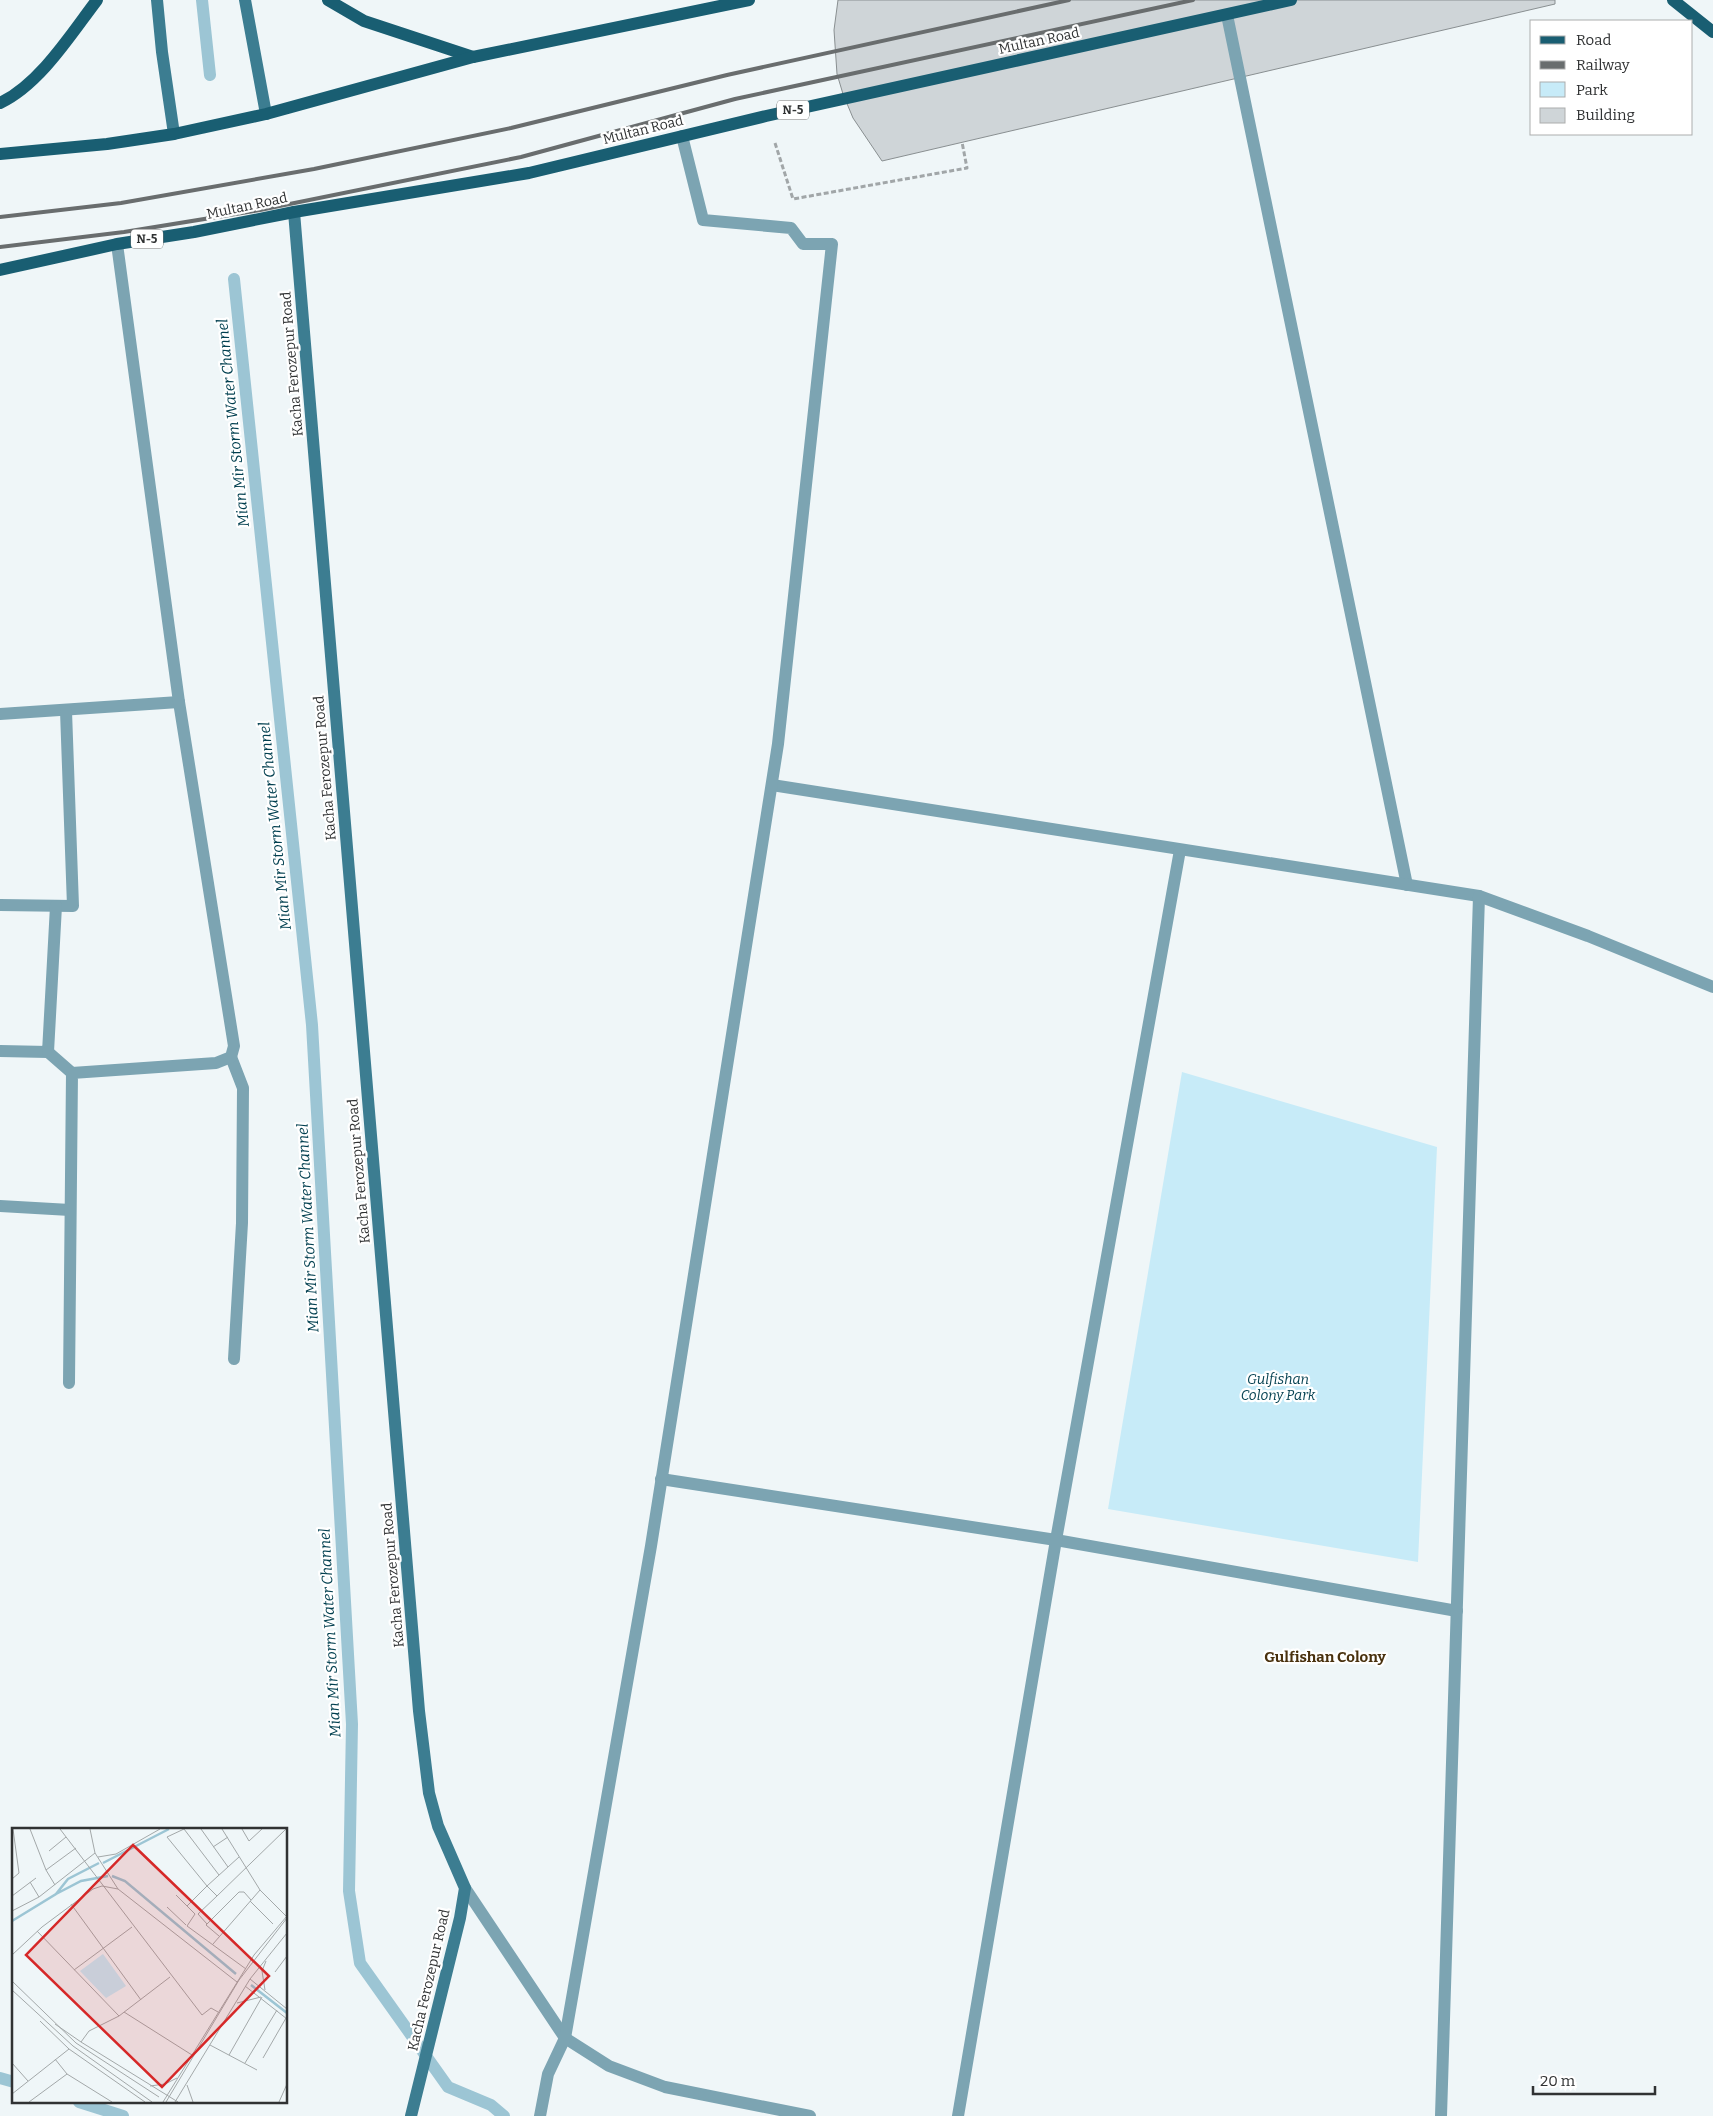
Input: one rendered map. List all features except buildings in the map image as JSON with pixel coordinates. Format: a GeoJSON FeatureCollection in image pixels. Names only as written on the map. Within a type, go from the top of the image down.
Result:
{"type":"FeatureCollection","features":[{"type":"Feature","properties":{"kind":"main road"},"geometry":{"type":"LineString","coordinates":[[0,103],[13,96],[51,60],[97,0]]}},
{"type":"Feature","properties":{"kind":"main road"},"geometry":{"type":"LineString","coordinates":[[157,0],[162,52],[174,134]]}},
{"type":"Feature","properties":{"kind":"main road"},"geometry":{"type":"LineString","coordinates":[[244,0],[266,114]]}},
{"type":"Feature","properties":{"kind":"main road"},"geometry":{"type":"LineString","coordinates":[[328,0],[364,21],[473,57]]}},
{"type":"Feature","properties":{"kind":"main road"},"geometry":{"type":"LineString","coordinates":[[0,154],[107,144],[174,134],[266,114],[473,57],[749,0]]}},
{"type":"Feature","properties":{"kind":"main road","name":"Multan Road"},"geometry":{"type":"LineString","coordinates":[[0,270],[117,244],[529,173],[766,116],[1290,0]]}},
{"type":"Feature","properties":{"kind":"main road"},"geometry":{"type":"LineString","coordinates":[[1673,0],[1713,32]]}},
{"type":"Feature","properties":{"kind":"main road","name":"Kacha Ferozepur Road"},"geometry":{"type":"LineString","coordinates":[[294,212],[419,1710],[429,1793],[438,1826],[465,1888],[460,1918],[411,2116]]}},
{"type":"Feature","properties":{"kind":"street"},"geometry":{"type":"LineString","coordinates":[[1227,15],[1407,885]]}},
{"type":"Feature","properties":{"kind":"street"},"geometry":{"type":"LineString","coordinates":[[540,2116],[548,2074],[565,2038],[661,1479],[772,785],[832,244],[803,244],[791,228],[703,220],[682,136]]}},
{"type":"Feature","properties":{"kind":"street"},"geometry":{"type":"LineString","coordinates":[[117,244],[180,702],[234,1046],[231,1057],[243,1088],[242,1223],[234,1359]]}},
{"type":"Feature","properties":{"kind":"street"},"geometry":{"type":"LineString","coordinates":[[0,714],[180,702]]}},
{"type":"Feature","properties":{"kind":"street"},"geometry":{"type":"LineString","coordinates":[[0,905],[73,906],[66,711]]}},
{"type":"Feature","properties":{"kind":"street"},"geometry":{"type":"LineString","coordinates":[[772,785],[1479,896],[1588,936],[1713,987]]}},
{"type":"Feature","properties":{"kind":"street"},"geometry":{"type":"LineString","coordinates":[[958,2116],[1056,1540],[1180,850]]}},
{"type":"Feature","properties":{"kind":"street"},"geometry":{"type":"LineString","coordinates":[[1441,2116],[1479,896]]}},
{"type":"Feature","properties":{"kind":"street"},"geometry":{"type":"LineString","coordinates":[[48,1052],[56,906]]}},
{"type":"Feature","properties":{"kind":"street"},"geometry":{"type":"LineString","coordinates":[[0,1051],[48,1052],[72,1074],[216,1063],[231,1057]]}},
{"type":"Feature","properties":{"kind":"street"},"geometry":{"type":"LineString","coordinates":[[69,1383],[72,1074]]}},
{"type":"Feature","properties":{"kind":"street"},"geometry":{"type":"LineString","coordinates":[[0,1206],[70,1210]]}},
{"type":"Feature","properties":{"kind":"street"},"geometry":{"type":"LineString","coordinates":[[661,1479],[1056,1540],[1457,1611]]}},
{"type":"Feature","properties":{"kind":"street"},"geometry":{"type":"LineString","coordinates":[[465,1888],[565,2038],[609,2066],[665,2087],[810,2116]]}},
{"type":"Feature","properties":{"kind":"path"},"geometry":{"type":"LineString","coordinates":[[766,116],[794,199],[967,168],[962,142]]}},
{"type":"Feature","properties":{"kind":"green space","name":"Gulfishan Colony Park"},"geometry":{"type":"Polygon","coordinates":[[[1182,1072],[1437,1147],[1418,1562],[1108,1509],[1182,1072]]]}},
{"type":"Feature","properties":{"kind":"waterway","name":"Mian Mir Storm Water Channel"},"geometry":{"type":"LineString","coordinates":[[202,0],[210,75]]}},
{"type":"Feature","properties":{"kind":"waterway","name":"Mian Mir Storm Water Channel"},"geometry":{"type":"LineString","coordinates":[[234,279],[312,1025],[352,1724],[349,1891],[360,1963],[448,2087],[491,2105],[504,2116]]}},
{"type":"Feature","properties":{"kind":"waterway"},"geometry":{"type":"LineString","coordinates":[[0,2078],[12,2081]]}},
{"type":"Feature","properties":{"kind":"waterway"},"geometry":{"type":"LineString","coordinates":[[85,2104],[123,2116]]}},
{"type":"Feature","properties":{"kind":"railway"},"geometry":{"type":"LineString","coordinates":[[0,217],[121,203],[314,169],[511,128],[727,75],[1069,0]]}},
{"type":"Feature","properties":{"kind":"railway"},"geometry":{"type":"LineString","coordinates":[[0,247],[124,232],[260,210],[521,157],[735,99],[1193,0]]}},
{"type":"Feature","properties":{"kind":"district","name":"Gulfishan Colony"},"geometry":{"type":"Point","coordinates":[1325,1657]}}]}
